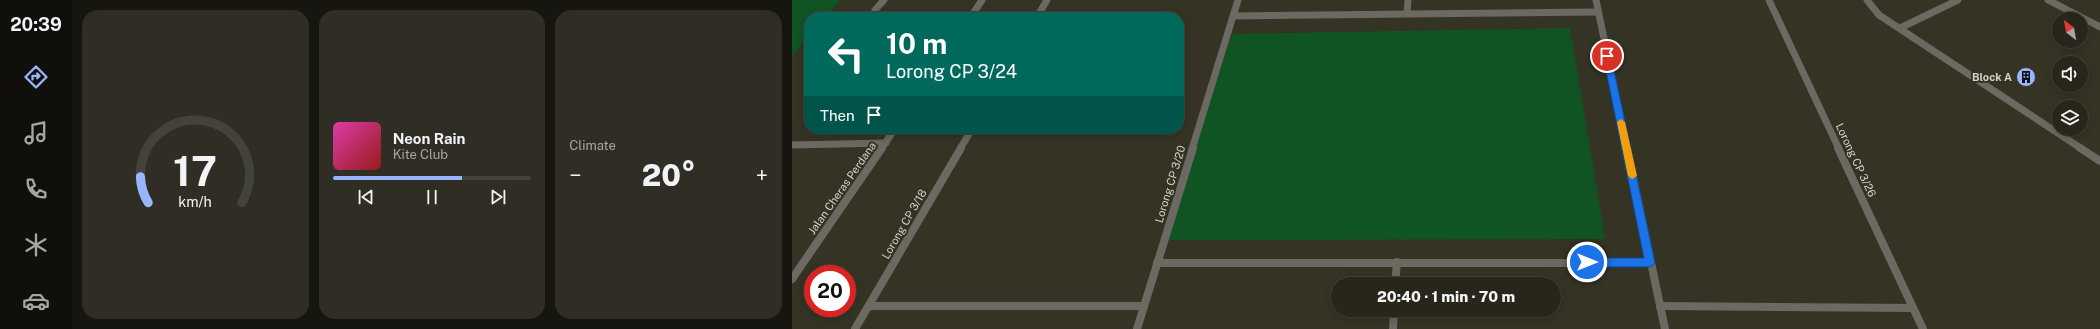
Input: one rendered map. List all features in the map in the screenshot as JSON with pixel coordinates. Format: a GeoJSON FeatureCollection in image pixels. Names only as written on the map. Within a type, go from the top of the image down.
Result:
{"type":"FeatureCollection","features":[{"type":"Feature","properties":{"kind":"street"},"geometry":{"type":"LineString","coordinates":[[875,10],[884,0]]}},
{"type":"Feature","properties":{"kind":"street"},"geometry":{"type":"LineString","coordinates":[[974,12],[982,0]]}},
{"type":"Feature","properties":{"kind":"street"},"geometry":{"type":"LineString","coordinates":[[1040,12],[1047,0]]}},
{"type":"Feature","properties":{"kind":"street","name":"Lorong CP 3/20"},"geometry":{"type":"LineString","coordinates":[[1137,329],[1238,0]]}},
{"type":"Feature","properties":{"kind":"street"},"geometry":{"type":"LineString","coordinates":[[1407,13],[1408,0]]}},
{"type":"Feature","properties":{"kind":"street"},"geometry":{"type":"LineString","coordinates":[[1596,0],[1664,329]]}},
{"type":"Feature","properties":{"kind":"street","name":"Lorong CP 3/26"},"geometry":{"type":"LineString","coordinates":[[1769,0],[1923,329]]}},
{"type":"Feature","properties":{"kind":"street"},"geometry":{"type":"LineString","coordinates":[[1867,0],[1879,15],[2100,161]]}},
{"type":"Feature","properties":{"kind":"street"},"geometry":{"type":"LineString","coordinates":[[1900,28],[1958,0]]}},
{"type":"Feature","properties":{"kind":"street"},"geometry":{"type":"LineString","coordinates":[[2048,0],[2100,28]]}},
{"type":"Feature","properties":{"kind":"street"},"geometry":{"type":"LineString","coordinates":[[1234,16],[1598,12]]}},
{"type":"Feature","properties":{"kind":"street","name":"Jalan Cheras Perdana"},"geometry":{"type":"LineString","coordinates":[[792,279],[892,134]]}},
{"type":"Feature","properties":{"kind":"street","name":"Lorong CP 3/18"},"geometry":{"type":"LineString","coordinates":[[855,329],[969,134]]}},
{"type":"Feature","properties":{"kind":"street"},"geometry":{"type":"LineString","coordinates":[[792,145],[886,143]]}},
{"type":"Feature","properties":{"kind":"street"},"geometry":{"type":"LineString","coordinates":[[1396,277],[1397,262]]}},
{"type":"Feature","properties":{"kind":"street"},"geometry":{"type":"LineString","coordinates":[[1157,263],[1650,263]]}},
{"type":"Feature","properties":{"kind":"street"},"geometry":{"type":"LineString","coordinates":[[869,306],[1144,306]]}},
{"type":"Feature","properties":{"kind":"street"},"geometry":{"type":"LineString","coordinates":[[1660,306],[1913,308]]}},
{"type":"Feature","properties":{"kind":"street"},"geometry":{"type":"LineString","coordinates":[[1393,329],[1394,317]]}},
{"type":"Feature","properties":{"kind":"green space"},"geometry":{"type":"Polygon","coordinates":[[[792,0],[840,0],[830,12],[804,12],[804,42],[792,56],[792,0]]]}},
{"type":"Feature","properties":{"kind":"green space"},"geometry":{"type":"Polygon","coordinates":[[[1570,28],[1605,239],[1164,240],[1232,34],[1570,28]]]}},
{"type":"Feature","properties":{"kind":"slow traffic"},"geometry":{"type":"LineString","coordinates":[[1621,122],[1632,176]]}},
{"type":"Feature","properties":{"kind":"place","name":"Block A"},"geometry":{"type":"Point","coordinates":[2026,77]}},
{"type":"Feature","properties":{"kind":"route"},"geometry":{"type":"LineString","coordinates":[[1587,262],[1650,263],[1607,56]]}}]}
